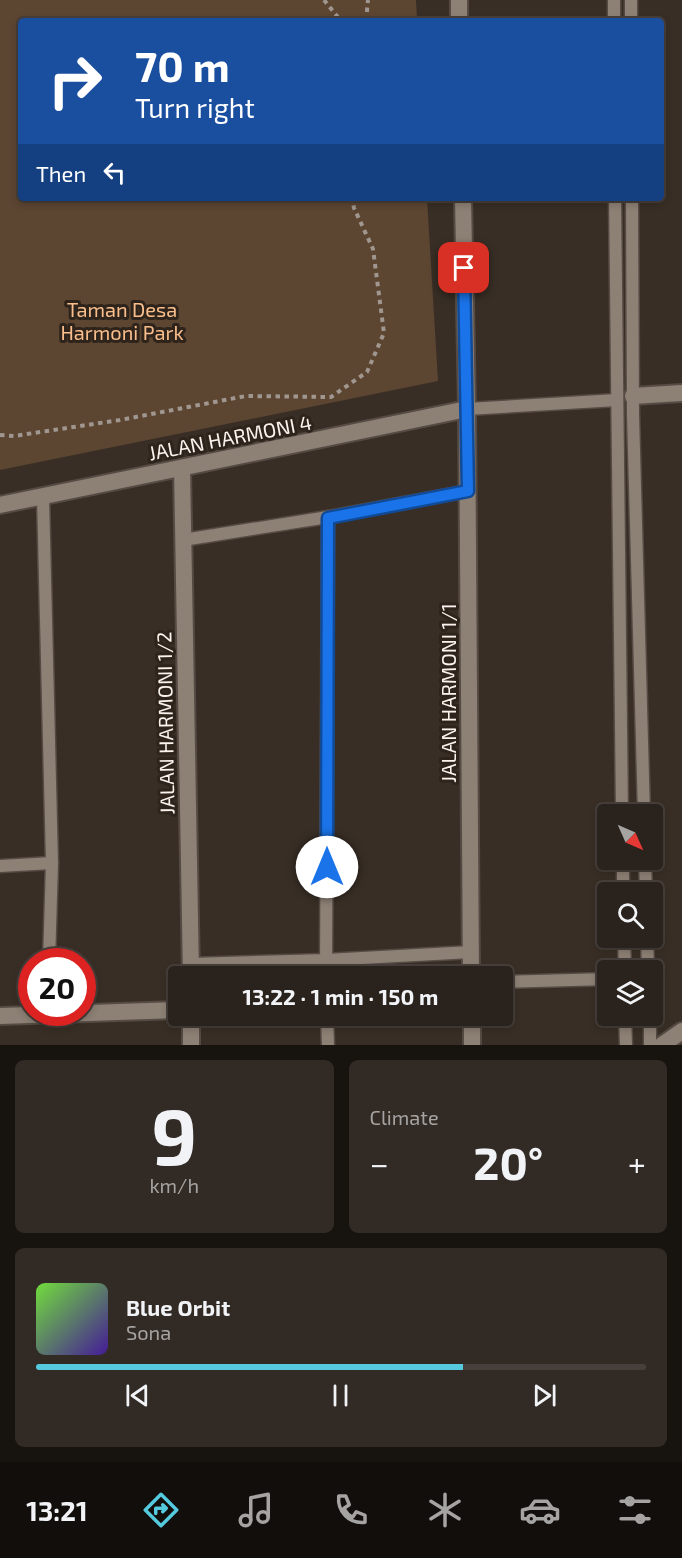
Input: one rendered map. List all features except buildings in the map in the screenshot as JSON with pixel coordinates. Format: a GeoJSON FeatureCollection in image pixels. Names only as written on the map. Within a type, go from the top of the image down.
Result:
{"type":"FeatureCollection","features":[{"type":"Feature","properties":{"kind":"street"},"geometry":{"type":"LineString","coordinates":[[459,0],[459,18]]}},
{"type":"Feature","properties":{"kind":"street","name":"JALAN HARMONI 1/1"},"geometry":{"type":"LineString","coordinates":[[463,201],[468,491],[471,966]]}},
{"type":"Feature","properties":{"kind":"street"},"geometry":{"type":"LineString","coordinates":[[625,398],[682,393]]}},
{"type":"Feature","properties":{"kind":"street","name":"JALAN HARMONI 4"},"geometry":{"type":"LineString","coordinates":[[0,506],[467,409]]}},
{"type":"Feature","properties":{"kind":"street","name":"JALAN HARMONI 1/2"},"geometry":{"type":"LineString","coordinates":[[182,468],[190,966]]}},
{"type":"Feature","properties":{"kind":"street"},"geometry":{"type":"LineString","coordinates":[[96,1012],[168,1010]]}},
{"type":"Feature","properties":{"kind":"street"},"geometry":{"type":"LineString","coordinates":[[0,1016],[18,1015]]}},
{"type":"Feature","properties":{"kind":"street"},"geometry":{"type":"LineString","coordinates":[[191,1026],[191,1045]]}},
{"type":"Feature","properties":{"kind":"street"},"geometry":{"type":"LineString","coordinates":[[472,1026],[472,1045]]}},
{"type":"Feature","properties":{"kind":"street"},"geometry":{"type":"LineString","coordinates":[[662,1045],[682,1031]]}},
{"type":"Feature","properties":{"kind":"lane"},"geometry":{"type":"LineString","coordinates":[[614,0],[614,18]]}},
{"type":"Feature","properties":{"kind":"lane"},"geometry":{"type":"LineString","coordinates":[[631,0],[631,18]]}},
{"type":"Feature","properties":{"kind":"lane"},"geometry":{"type":"LineString","coordinates":[[615,201],[644,804]]}},
{"type":"Feature","properties":{"kind":"lane"},"geometry":{"type":"LineString","coordinates":[[622,804],[625,398],[632,201]]}},
{"type":"Feature","properties":{"kind":"lane"},"geometry":{"type":"LineString","coordinates":[[467,409],[625,398]]}},
{"type":"Feature","properties":{"kind":"lane"},"geometry":{"type":"LineString","coordinates":[[183,540],[328,518],[468,491]]}},
{"type":"Feature","properties":{"kind":"lane"},"geometry":{"type":"LineString","coordinates":[[42,497],[52,863],[49,948]]}},
{"type":"Feature","properties":{"kind":"lane"},"geometry":{"type":"LineString","coordinates":[[326,966],[328,518]]}},
{"type":"Feature","properties":{"kind":"lane"},"geometry":{"type":"LineString","coordinates":[[0,866],[52,863]]}},
{"type":"Feature","properties":{"kind":"lane"},"geometry":{"type":"LineString","coordinates":[[244,966],[471,952]]}},
{"type":"Feature","properties":{"kind":"lane"},"geometry":{"type":"LineString","coordinates":[[513,982],[597,979]]}},
{"type":"Feature","properties":{"kind":"lane"},"geometry":{"type":"LineString","coordinates":[[327,1026],[328,1045]]}},
{"type":"Feature","properties":{"kind":"lane"},"geometry":{"type":"LineString","coordinates":[[625,1026],[626,1045]]}},
{"type":"Feature","properties":{"kind":"lane"},"geometry":{"type":"LineString","coordinates":[[650,1026],[650,1045]]}},
{"type":"Feature","properties":{"kind":"path"},"geometry":{"type":"LineString","coordinates":[[324,0],[338,18]]}},
{"type":"Feature","properties":{"kind":"path"},"geometry":{"type":"LineString","coordinates":[[366,18],[368,0]]}},
{"type":"Feature","properties":{"kind":"path"},"geometry":{"type":"LineString","coordinates":[[0,435],[14,436],[120,420],[246,396],[331,397],[367,372],[384,333],[373,249],[353,201]]}},
{"type":"Feature","properties":{"kind":"green space","name":"Taman Desa Harmoni Park"},"geometry":{"type":"Polygon","coordinates":[[[0,0],[416,0],[417,18],[18,18],[18,201],[427,201],[438,381],[0,470],[0,0]]]}},
{"type":"Feature","properties":{"kind":"route"},"geometry":{"type":"LineString","coordinates":[[327,867],[328,518],[468,491],[464,268]]}}]}
